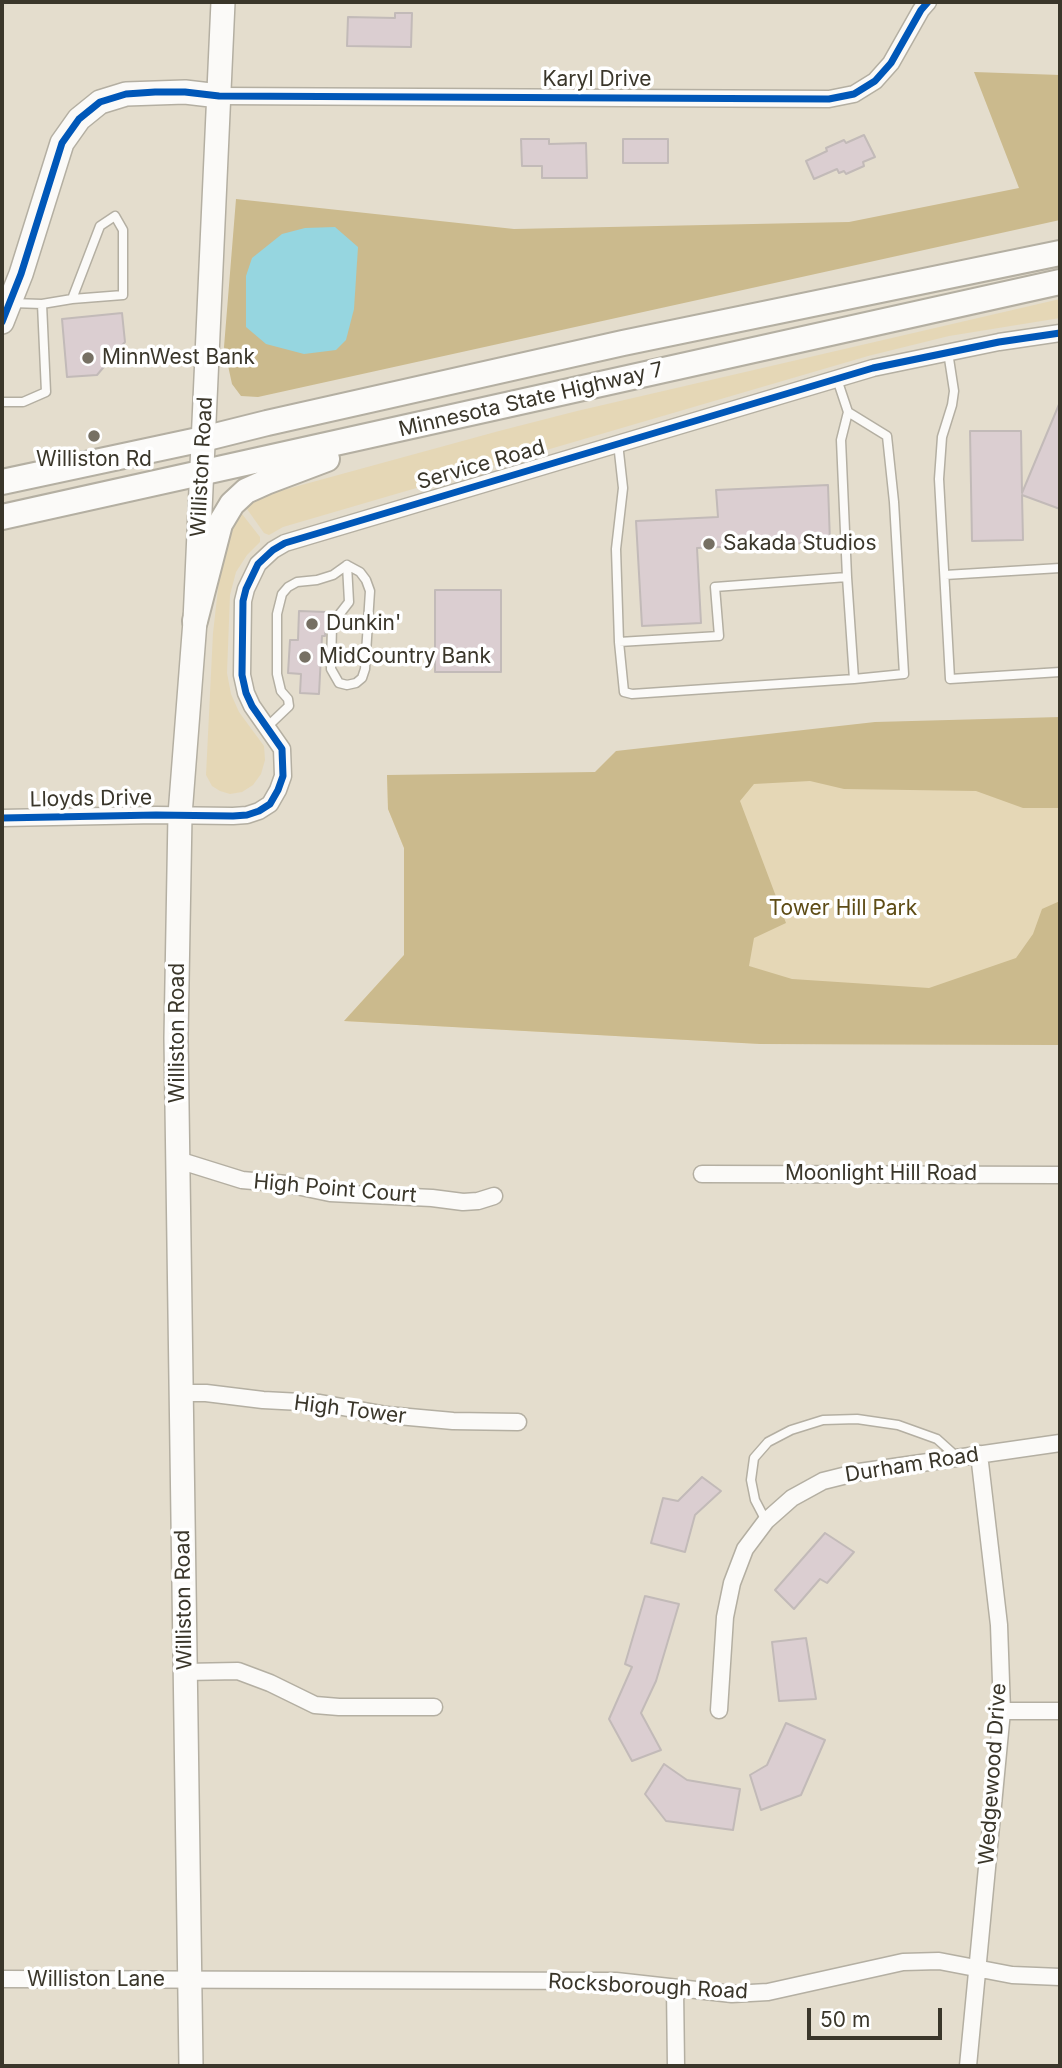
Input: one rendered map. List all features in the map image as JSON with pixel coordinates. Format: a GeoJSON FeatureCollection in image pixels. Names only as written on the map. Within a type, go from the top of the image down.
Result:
{"type":"FeatureCollection","features":[{"type":"Feature","properties":{"kind":"main road","name":"Williston Road"},"geometry":{"type":"LineString","coordinates":[[191,2066],[176,1038],[180,815],[195,621],[223,2]]}},
{"type":"Feature","properties":{"kind":"main road"},"geometry":{"type":"LineString","coordinates":[[4,308],[21,274],[62,143],[79,119],[100,102],[126,94],[185,92],[219,96]]}},
{"type":"Feature","properties":{"kind":"main road","name":"Minnesota State Highway 7"},"geometry":{"type":"LineString","coordinates":[[2,482],[610,346],[1060,253]]}},
{"type":"Feature","properties":{"kind":"main road","name":"Minnesota State Highway 7"},"geometry":{"type":"LineString","coordinates":[[2,517],[1060,282]]}},
{"type":"Feature","properties":{"kind":"main road"},"geometry":{"type":"LineString","coordinates":[[195,621],[220,524],[232,504],[246,491],[413,427]]}},
{"type":"Feature","properties":{"kind":"street","name":"Karyl Drive"},"geometry":{"type":"LineString","coordinates":[[219,96],[830,99],[854,94],[875,81],[891,63],[928,2]]}},
{"type":"Feature","properties":{"kind":"street","name":"Service Road"},"geometry":{"type":"LineString","coordinates":[[180,815],[247,814],[259,811],[270,804],[283,776],[282,749],[253,706],[242,676],[243,601],[252,574],[272,550],[285,543],[348,523],[883,365],[1060,333]]}},
{"type":"Feature","properties":{"kind":"street","name":"Lloyds Drive"},"geometry":{"type":"LineString","coordinates":[[2,818],[180,815]]}},
{"type":"Feature","properties":{"kind":"street","name":"High Point Court"},"geometry":{"type":"LineString","coordinates":[[178,1160],[242,1181],[287,1184],[330,1193],[463,1202],[494,1196]]}},
{"type":"Feature","properties":{"kind":"street","name":"Moonlight Hill Road"},"geometry":{"type":"LineString","coordinates":[[702,1174],[1060,1175]]}},
{"type":"Feature","properties":{"kind":"street","name":"High Tower"},"geometry":{"type":"LineString","coordinates":[[181,1393],[320,1403],[400,1417],[518,1422]]}},
{"type":"Feature","properties":{"kind":"street","name":"Durham Road"},"geometry":{"type":"LineString","coordinates":[[719,1710],[725,1617],[732,1583],[745,1549],[766,1521],[792,1498],[823,1481],[859,1472],[1060,1443]]}},
{"type":"Feature","properties":{"kind":"street","name":"Wedgewood Drive"},"geometry":{"type":"LineString","coordinates":[[968,2066],[1002,1711],[999,1625],[979,1454]]}},
{"type":"Feature","properties":{"kind":"street"},"geometry":{"type":"LineString","coordinates":[[185,1672],[238,1671],[315,1705],[434,1707]]}},
{"type":"Feature","properties":{"kind":"street"},"geometry":{"type":"LineString","coordinates":[[1002,1711],[1060,1711]]}},
{"type":"Feature","properties":{"kind":"street","name":"Rocksborough Road"},"geometry":{"type":"LineString","coordinates":[[190,1980],[616,1981],[732,1994],[768,1992],[903,1962],[939,1961],[1012,1975],[1060,1977]]}},
{"type":"Feature","properties":{"kind":"street","name":"Williston Lane"},"geometry":{"type":"LineString","coordinates":[[2,1979],[190,1980]]}},
{"type":"Feature","properties":{"kind":"street"},"geometry":{"type":"LineString","coordinates":[[675,1988],[676,2066]]}},
{"type":"Feature","properties":{"kind":"lane"},"geometry":{"type":"LineString","coordinates":[[4,308],[123,295],[123,230],[115,216],[100,226],[72,299]]}},
{"type":"Feature","properties":{"kind":"lane"},"geometry":{"type":"LineString","coordinates":[[2,401],[23,402],[46,392],[41,304]]}},
{"type":"Feature","properties":{"kind":"lane"},"geometry":{"type":"LineString","coordinates":[[948,352],[954,391],[942,437],[939,479],[950,679],[1060,672]]}},
{"type":"Feature","properties":{"kind":"lane"},"geometry":{"type":"LineString","coordinates":[[837,379],[848,412],[841,440],[853,679]]}},
{"type":"Feature","properties":{"kind":"lane"},"geometry":{"type":"LineString","coordinates":[[618,443],[623,488],[616,549],[619,642],[624,692],[632,694],[904,674],[894,502],[887,436],[848,412]]}},
{"type":"Feature","properties":{"kind":"lane"},"geometry":{"type":"LineString","coordinates":[[268,726],[289,706],[288,699],[281,691],[277,674],[277,614],[282,594],[297,582],[333,575],[347,565]]}},
{"type":"Feature","properties":{"kind":"lane"},"geometry":{"type":"LineString","coordinates":[[347,565],[360,572],[370,591],[365,669],[362,678],[347,685],[339,683],[331,669],[332,625],[349,602],[347,565]]}},
{"type":"Feature","properties":{"kind":"lane"},"geometry":{"type":"LineString","coordinates":[[945,575],[1060,568]]}},
{"type":"Feature","properties":{"kind":"lane"},"geometry":{"type":"LineString","coordinates":[[619,642],[719,636],[715,587],[847,577]]}},
{"type":"Feature","properties":{"kind":"lane"},"geometry":{"type":"LineString","coordinates":[[766,1521],[755,1500],[751,1480],[754,1458],[768,1442],[791,1430],[823,1420],[857,1419],[898,1425],[937,1439],[958,1457]]}},
{"type":"Feature","properties":{"kind":"green space"},"geometry":{"type":"Polygon","coordinates":[[[1060,299],[1060,318],[949,336],[868,356],[283,527],[269,535],[264,533],[247,509],[247,504],[265,495],[499,431],[1060,299]]]}},
{"type":"Feature","properties":{"kind":"green space"},"geometry":{"type":"Polygon","coordinates":[[[238,513],[242,514],[260,537],[260,542],[236,572],[230,595],[227,673],[231,694],[239,712],[264,746],[265,760],[261,774],[253,785],[242,792],[230,794],[212,786],[206,775],[213,633],[224,536],[238,513]]]}},
{"type":"Feature","properties":{"kind":"green space","name":"Tower Hill Park"},"geometry":{"type":"Polygon","coordinates":[[[387,775],[1060,777],[1060,1045],[760,1044],[344,1021],[404,955],[404,848],[388,809],[387,775]]]}},
{"type":"Feature","properties":{"kind":"shaded area"},"geometry":{"type":"Polygon","coordinates":[[[974,72],[1060,75],[1060,220],[258,397],[241,396],[232,384],[224,347],[236,199],[514,229],[849,222],[1019,188],[974,72]]]}},
{"type":"Feature","properties":{"kind":"shaded area","name":"Tower Hill Park"},"geometry":{"type":"Polygon","coordinates":[[[1060,717],[1060,808],[1023,808],[976,791],[844,789],[810,781],[754,784],[740,801],[786,923],[754,938],[749,966],[792,979],[929,988],[1016,958],[1033,934],[1042,909],[1060,901],[1060,1045],[760,1044],[344,1021],[404,955],[404,848],[388,809],[387,775],[595,772],[616,751],[875,722],[1060,717]]]}},
{"type":"Feature","properties":{"kind":"water"},"geometry":{"type":"Polygon","coordinates":[[[335,227],[358,247],[354,309],[346,340],[336,350],[304,354],[266,344],[246,327],[246,276],[252,258],[282,234],[305,228],[335,227]]]}},
{"type":"Feature","properties":{"kind":"building"},"geometry":{"type":"Polygon","coordinates":[[[395,13],[412,13],[411,47],[347,46],[348,17],[395,18],[395,13]]]}},
{"type":"Feature","properties":{"kind":"building"},"geometry":{"type":"Polygon","coordinates":[[[864,135],[875,157],[863,162],[864,166],[846,174],[844,171],[839,173],[837,169],[814,179],[806,161],[827,151],[826,148],[864,135]]]}},
{"type":"Feature","properties":{"kind":"building"},"geometry":{"type":"Polygon","coordinates":[[[521,139],[549,139],[549,144],[586,143],[587,178],[542,178],[542,166],[522,166],[521,139]]]}},
{"type":"Feature","properties":{"kind":"building"},"geometry":{"type":"Polygon","coordinates":[[[623,139],[668,139],[668,163],[623,163],[623,139]]]}},
{"type":"Feature","properties":{"kind":"building","name":"MinnWest Bank"},"geometry":{"type":"Polygon","coordinates":[[[122,313],[125,342],[97,375],[67,377],[62,319],[122,313]]]}},
{"type":"Feature","properties":{"kind":"building"},"geometry":{"type":"Polygon","coordinates":[[[1060,402],[1060,509],[1022,495],[1023,540],[972,541],[970,431],[1021,431],[1022,493],[1060,402]]]}},
{"type":"Feature","properties":{"kind":"building"},"geometry":{"type":"Polygon","coordinates":[[[828,485],[830,542],[697,548],[701,623],[642,626],[636,521],[718,517],[716,490],[828,485]]]}},
{"type":"Feature","properties":{"kind":"building"},"geometry":{"type":"Polygon","coordinates":[[[435,590],[501,590],[501,672],[435,672],[435,590]]]}},
{"type":"Feature","properties":{"kind":"building","name":"MidCountry Bank"},"geometry":{"type":"Polygon","coordinates":[[[299,611],[327,612],[325,636],[322,636],[319,694],[300,693],[301,674],[288,673],[290,640],[298,640],[299,611]]]}},
{"type":"Feature","properties":{"kind":"building"},"geometry":{"type":"Polygon","coordinates":[[[702,1477],[721,1491],[695,1515],[685,1552],[651,1543],[663,1498],[678,1501],[702,1477]]]}},
{"type":"Feature","properties":{"kind":"building"},"geometry":{"type":"Polygon","coordinates":[[[825,1533],[854,1552],[827,1583],[820,1579],[794,1609],[775,1590],[825,1533]]]}},
{"type":"Feature","properties":{"kind":"building"},"geometry":{"type":"Polygon","coordinates":[[[645,1596],[679,1604],[656,1681],[641,1713],[661,1750],[632,1761],[609,1719],[632,1667],[625,1664],[645,1596]]]}},
{"type":"Feature","properties":{"kind":"building"},"geometry":{"type":"Polygon","coordinates":[[[806,1638],[816,1699],[779,1701],[772,1642],[806,1638]]]}},
{"type":"Feature","properties":{"kind":"building"},"geometry":{"type":"Polygon","coordinates":[[[786,1723],[825,1740],[801,1795],[761,1810],[750,1775],[767,1765],[786,1723]]]}},
{"type":"Feature","properties":{"kind":"building"},"geometry":{"type":"Polygon","coordinates":[[[664,1764],[687,1780],[740,1789],[733,1830],[666,1821],[645,1794],[664,1764]]]}},
{"type":"Feature","properties":{"kind":"cycle path"},"geometry":{"type":"LineString","coordinates":[[2,322],[21,274],[62,143],[79,119],[100,102],[126,94],[155,92],[219,96],[829,99],[854,94],[875,81],[891,63],[928,2]]}},
{"type":"Feature","properties":{"kind":"cycle path"},"geometry":{"type":"LineString","coordinates":[[2,818],[233,816],[247,815],[270,804],[283,776],[282,749],[246,693],[242,675],[243,601],[258,564],[285,543],[873,368],[999,342],[1060,333]]}},
{"type":"Feature","properties":{"kind":"place","name":"MinnWest Bank"},"geometry":{"type":"Point","coordinates":[88,358]}},
{"type":"Feature","properties":{"kind":"place","name":"Williston Rd"},"geometry":{"type":"Point","coordinates":[94,436]}},
{"type":"Feature","properties":{"kind":"place","name":"Sakada Studios"},"geometry":{"type":"Point","coordinates":[709,544]}},
{"type":"Feature","properties":{"kind":"place","name":"Dunkin'"},"geometry":{"type":"Point","coordinates":[312,624]}},
{"type":"Feature","properties":{"kind":"place","name":"MidCountry Bank"},"geometry":{"type":"Point","coordinates":[305,657]}}]}
